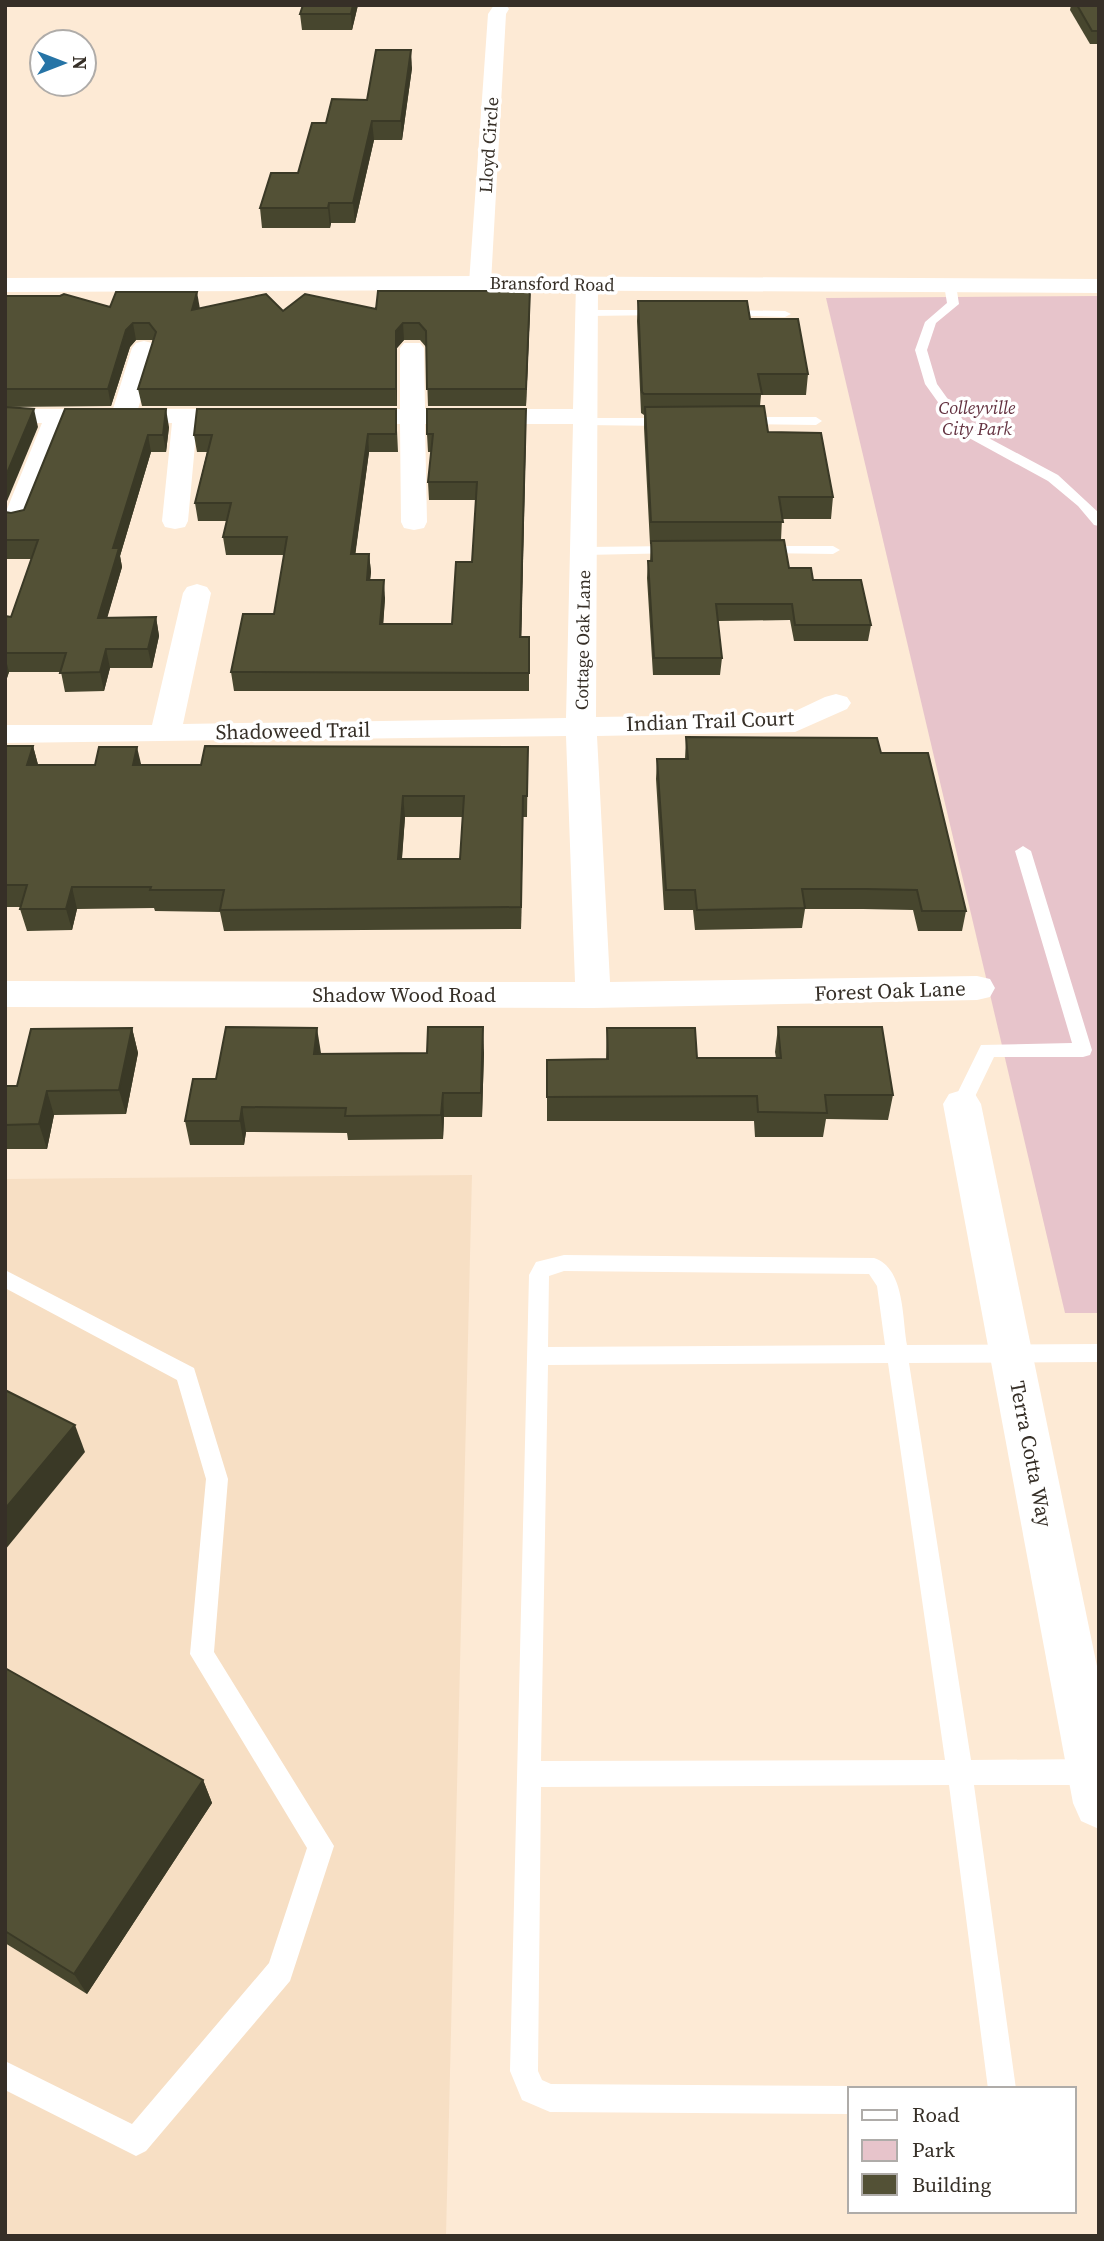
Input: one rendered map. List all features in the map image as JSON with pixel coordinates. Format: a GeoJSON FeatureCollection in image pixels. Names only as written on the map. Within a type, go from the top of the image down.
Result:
{"type":"FeatureCollection","features":[{"type":"Feature","properties":{"kind":"street","name":"Lloyd Circle"},"geometry":{"type":"LineString","coordinates":[[481,283],[497,14],[500,6]]}},
{"type":"Feature","properties":{"kind":"street","name":"Bransford Road"},"geometry":{"type":"LineString","coordinates":[[5,285],[481,283],[587,298],[950,285],[1099,286]]}},
{"type":"Feature","properties":{"kind":"street","name":"Cottage Oak Lane"},"geometry":{"type":"LineString","coordinates":[[587,298],[581,724],[593,995]]}},
{"type":"Feature","properties":{"kind":"street"},"geometry":{"type":"LineString","coordinates":[[123,416],[144,348]]}},
{"type":"Feature","properties":{"kind":"street"},"geometry":{"type":"LineString","coordinates":[[412,348],[414,522]]}},
{"type":"Feature","properties":{"kind":"street"},"geometry":{"type":"LineString","coordinates":[[5,416],[265,416]]}},
{"type":"Feature","properties":{"kind":"street"},"geometry":{"type":"LineString","coordinates":[[16,521],[57,416]]}},
{"type":"Feature","properties":{"kind":"street"},"geometry":{"type":"LineString","coordinates":[[175,521],[185,416]]}},
{"type":"Feature","properties":{"kind":"street"},"geometry":{"type":"LineString","coordinates":[[319,416],[586,419]]}},
{"type":"Feature","properties":{"kind":"street"},"geometry":{"type":"LineString","coordinates":[[165,734],[197,593]]}},
{"type":"Feature","properties":{"kind":"street","name":"Indian Trail Court"},"geometry":{"type":"LineString","coordinates":[[581,724],[795,723],[836,702]]}},
{"type":"Feature","properties":{"kind":"street","name":"Shadoweed Trail"},"geometry":{"type":"LineString","coordinates":[[5,734],[165,734],[581,724]]}},
{"type":"Feature","properties":{"kind":"street","name":"Forest Oak Lane"},"geometry":{"type":"LineString","coordinates":[[804,993],[977,988]]}},
{"type":"Feature","properties":{"kind":"street","name":"Shadow Wood Road"},"geometry":{"type":"LineString","coordinates":[[5,994],[804,993]]}},
{"type":"Feature","properties":{"kind":"street","name":"Terra Cotta Way"},"geometry":{"type":"LineString","coordinates":[[962,1104],[1096,1788]]}},
{"type":"Feature","properties":{"kind":"lane"},"geometry":{"type":"LineString","coordinates":[[950,285],[953,304],[931,322],[921,350],[931,384],[964,430],[1053,478],[1083,503],[1099,522]]}},
{"type":"Feature","properties":{"kind":"lane"},"geometry":{"type":"LineString","coordinates":[[587,298],[679,313]]}},
{"type":"Feature","properties":{"kind":"lane"},"geometry":{"type":"LineString","coordinates":[[705,313],[785,314]]}},
{"type":"Feature","properties":{"kind":"lane"},"geometry":{"type":"LineString","coordinates":[[586,419],[681,422]]}},
{"type":"Feature","properties":{"kind":"lane"},"geometry":{"type":"LineString","coordinates":[[721,422],[816,421]]}},
{"type":"Feature","properties":{"kind":"lane"},"geometry":{"type":"LineString","coordinates":[[584,551],[695,550]]}},
{"type":"Feature","properties":{"kind":"lane"},"geometry":{"type":"LineString","coordinates":[[750,550],[833,550]]}},
{"type":"Feature","properties":{"kind":"lane"},"geometry":{"type":"LineString","coordinates":[[962,1104],[988,1050],[1083,1050],[1023,850]]}},
{"type":"Feature","properties":{"kind":"lane"},"geometry":{"type":"LineString","coordinates":[[848,2100],[550,2098],[532,2090],[524,2071],[537,1356],[539,1275],[543,1268],[564,1263],[874,1266],[883,1274],[898,1355],[960,1773],[1002,2067],[1002,2087]]}},
{"type":"Feature","properties":{"kind":"lane"},"geometry":{"type":"LineString","coordinates":[[5,1278],[186,1374],[217,1479],[202,1654],[321,1846],[280,1971],[136,2141],[5,2075]]}},
{"type":"Feature","properties":{"kind":"lane"},"geometry":{"type":"LineString","coordinates":[[537,1356],[1099,1353]]}},
{"type":"Feature","properties":{"kind":"lane"},"geometry":{"type":"LineString","coordinates":[[528,1774],[960,1773],[1096,1788]]}},
{"type":"Feature","properties":{"kind":"shaded area"},"geometry":{"type":"Polygon","coordinates":[[[472,1175],[446,2236],[5,2236],[5,1179],[472,1175]]]}},
{"type":"Feature","properties":{"kind":"green space","name":"Colleyville City Park"},"geometry":{"type":"Polygon","coordinates":[[[1099,296],[1099,1313],[1065,1313],[826,298],[1099,296]]]}},
{"type":"Feature","properties":{"kind":"building"},"geometry":{"type":"Polygon","coordinates":[[[303,5],[353,5],[351,14],[300,14],[303,5]]]}},
{"type":"Feature","properties":{"kind":"building"},"geometry":{"type":"Polygon","coordinates":[[[1077,5],[1099,5],[1099,31],[1092,31],[1077,5]]]}},
{"type":"Feature","properties":{"kind":"building"},"geometry":{"type":"Polygon","coordinates":[[[376,50],[411,50],[401,121],[372,121],[353,203],[329,203],[328,208],[260,208],[271,173],[298,173],[312,123],[326,123],[332,99],[367,100],[376,50]]]}},
{"type":"Feature","properties":{"kind":"building"},"geometry":{"type":"Polygon","coordinates":[[[378,291],[530,291],[526,389],[427,389],[426,331],[419,323],[403,323],[396,331],[396,389],[138,389],[156,332],[149,323],[133,323],[126,330],[108,389],[5,389],[5,296],[64,294],[110,307],[116,292],[197,292],[192,310],[266,294],[283,311],[305,294],[376,309],[378,291]]]}},
{"type":"Feature","properties":{"kind":"building"},"geometry":{"type":"Polygon","coordinates":[[[638,301],[747,301],[750,319],[798,319],[808,374],[758,374],[762,394],[644,394],[638,301]]]}},
{"type":"Feature","properties":{"kind":"building"},"geometry":{"type":"Polygon","coordinates":[[[764,406],[768,432],[821,433],[833,497],[779,497],[783,522],[651,522],[645,407],[764,406]]]}},
{"type":"Feature","properties":{"kind":"building"},"geometry":{"type":"Polygon","coordinates":[[[5,407],[34,409],[5,478],[5,407]]]}},
{"type":"Feature","properties":{"kind":"building"},"geometry":{"type":"Polygon","coordinates":[[[65,409],[166,409],[163,435],[148,435],[113,548],[119,548],[98,618],[156,617],[148,649],[106,649],[100,672],[60,673],[66,653],[5,653],[5,616],[11,617],[38,540],[5,540],[5,512],[24,510],[65,409]]]}},
{"type":"Feature","properties":{"kind":"building"},"geometry":{"type":"Polygon","coordinates":[[[197,409],[396,409],[396,434],[368,434],[351,554],[369,554],[367,580],[384,580],[380,624],[452,624],[456,562],[472,562],[477,482],[428,482],[433,434],[427,434],[427,409],[526,409],[520,637],[529,637],[529,673],[231,672],[243,614],[274,614],[287,537],[223,537],[231,503],[195,503],[212,435],[194,435],[197,409]]]}},
{"type":"Feature","properties":{"kind":"building"},"geometry":{"type":"Polygon","coordinates":[[[784,540],[789,568],[811,568],[813,580],[861,580],[871,625],[795,625],[792,604],[716,604],[722,658],[654,658],[648,561],[652,561],[651,541],[784,540]]]}},
{"type":"Feature","properties":{"kind":"building"},"geometry":{"type":"Polygon","coordinates":[[[686,737],[877,738],[881,753],[928,753],[966,911],[922,911],[917,890],[866,889],[802,889],[805,908],[697,910],[695,890],[666,890],[657,759],[688,759],[686,737]]]}},
{"type":"Feature","properties":{"kind":"building"},"geometry":{"type":"Polygon","coordinates":[[[5,746],[33,746],[27,765],[95,765],[99,747],[137,747],[133,765],[201,765],[205,746],[528,747],[527,796],[523,796],[521,907],[220,910],[224,890],[72,887],[66,909],[20,909],[27,885],[5,885],[5,746]],[[403,796],[398,859],[460,859],[464,796],[403,796]]]}},
{"type":"Feature","properties":{"kind":"building"},"geometry":{"type":"Polygon","coordinates":[[[226,1027],[317,1028],[314,1054],[427,1053],[428,1027],[483,1027],[481,1093],[443,1093],[441,1115],[345,1116],[346,1108],[242,1107],[240,1121],[185,1121],[193,1079],[216,1079],[226,1027]]]}},
{"type":"Feature","properties":{"kind":"building"},"geometry":{"type":"Polygon","coordinates":[[[778,1027],[882,1027],[893,1095],[825,1095],[827,1113],[758,1112],[757,1096],[547,1097],[547,1060],[608,1059],[607,1028],[695,1028],[697,1058],[781,1058],[778,1027]]]}},
{"type":"Feature","properties":{"kind":"building"},"geometry":{"type":"Polygon","coordinates":[[[132,1028],[119,1090],[47,1091],[39,1124],[5,1125],[5,1086],[17,1086],[31,1029],[132,1028]]]}},
{"type":"Feature","properties":{"kind":"building"},"geometry":{"type":"Polygon","coordinates":[[[5,1390],[75,1425],[5,1509],[5,1390]]]}},
{"type":"Feature","properties":{"kind":"building"},"geometry":{"type":"Polygon","coordinates":[[[5,1668],[203,1780],[74,1974],[5,1931],[5,1668]]]}}]}
